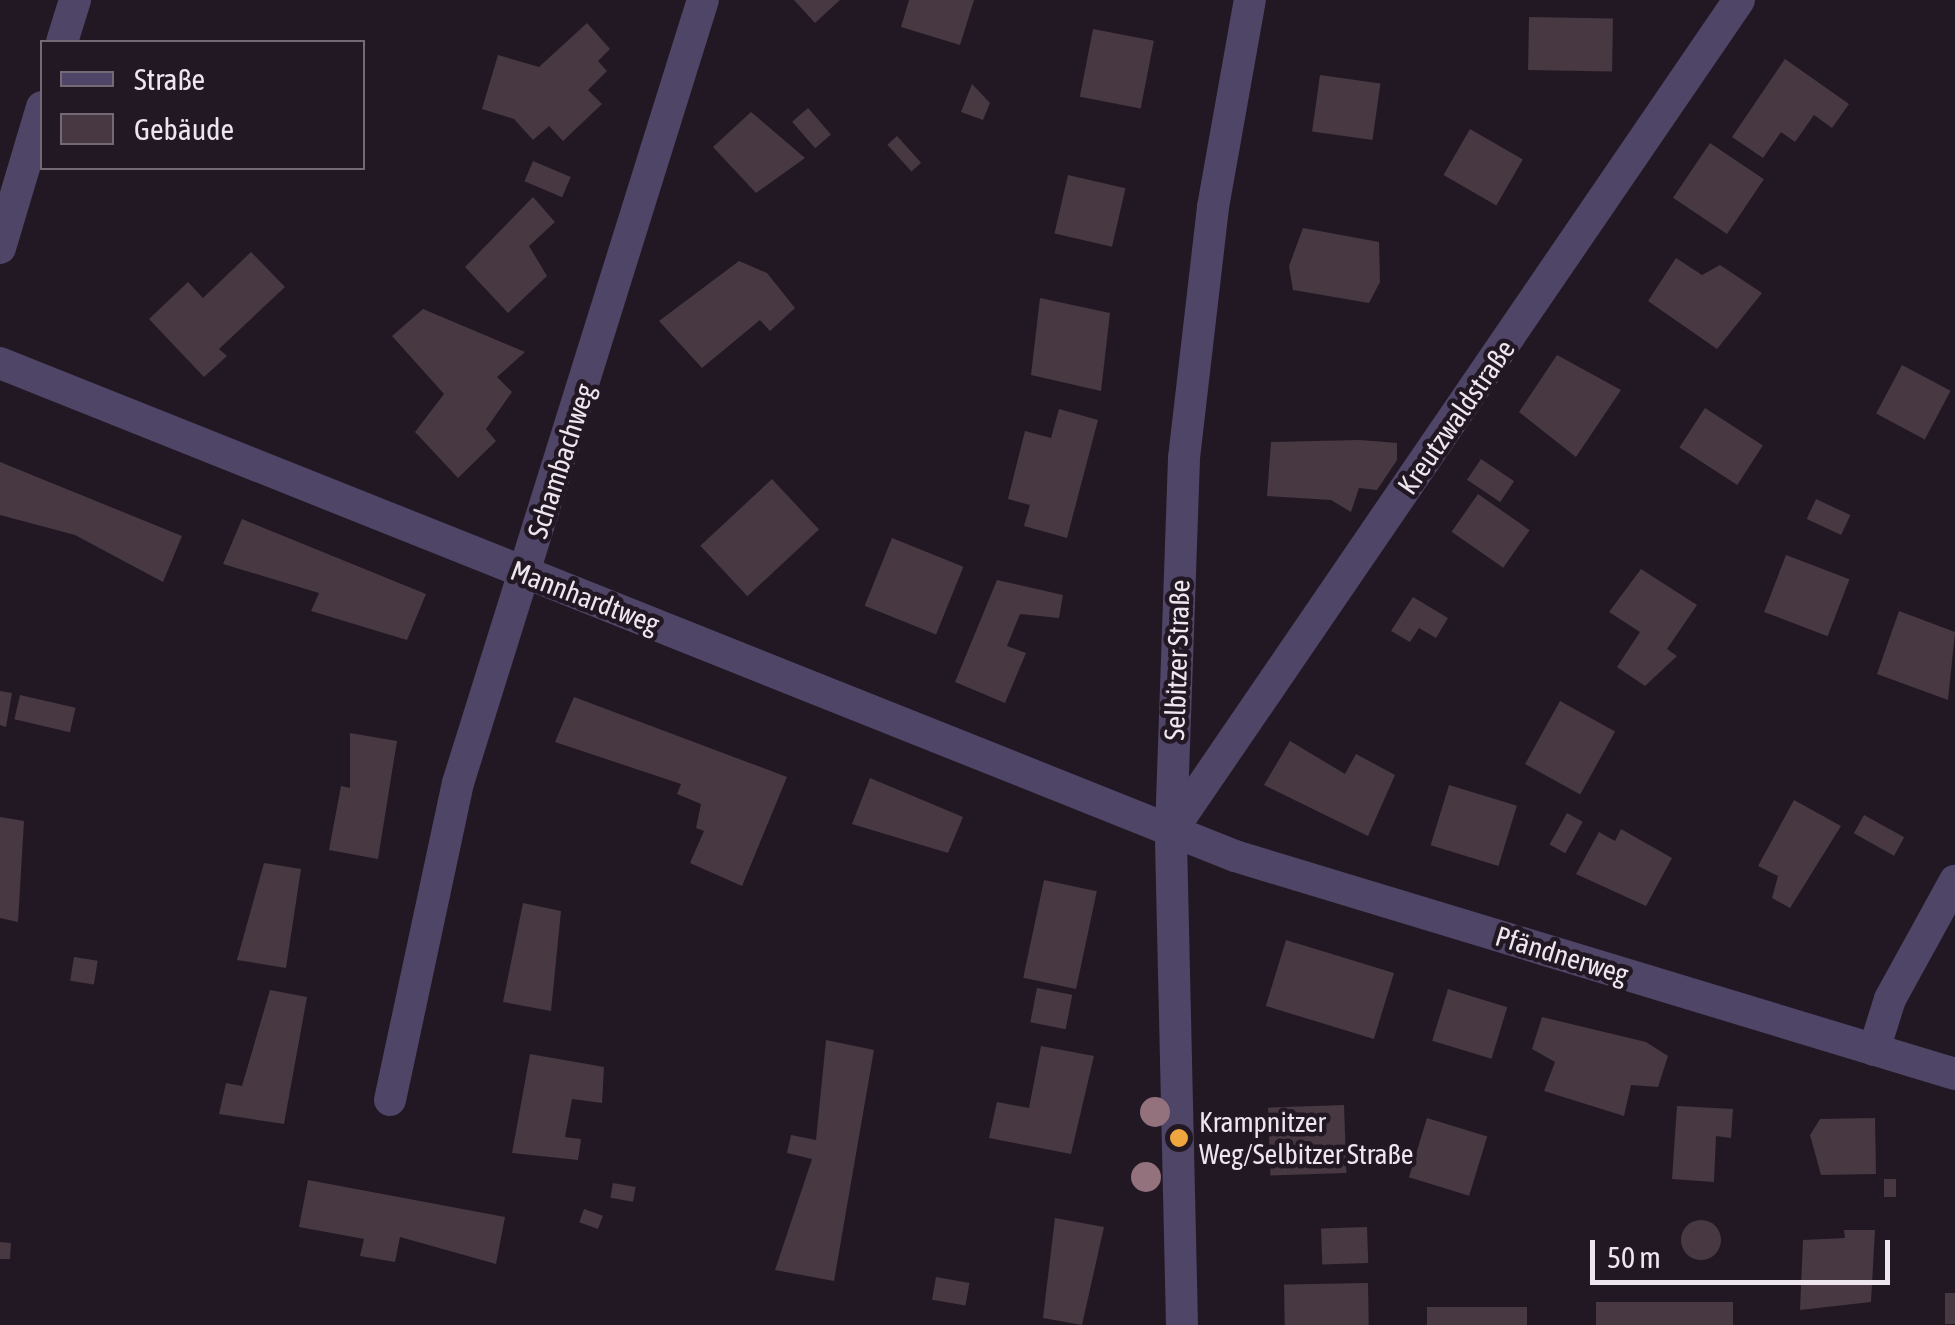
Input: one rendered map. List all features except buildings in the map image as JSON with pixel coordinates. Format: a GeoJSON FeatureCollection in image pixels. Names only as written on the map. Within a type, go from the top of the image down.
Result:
{"type":"FeatureCollection","features":[{"type":"Feature","properties":{"kind":"street"},"geometry":{"type":"LineString","coordinates":[[63,40],[75,0]]}},
{"type":"Feature","properties":{"kind":"street","name":"Schambachweg"},"geometry":{"type":"LineString","coordinates":[[390,1100],[458,783],[702,0]]}},
{"type":"Feature","properties":{"kind":"street","name":"Selbitzer Straße"},"geometry":{"type":"LineString","coordinates":[[1182,1325],[1171,832],[1184,458],[1250,0]]}},
{"type":"Feature","properties":{"kind":"street","name":"Kreutzwaldstraße"},"geometry":{"type":"LineString","coordinates":[[1171,832],[1739,0]]}},
{"type":"Feature","properties":{"kind":"street"},"geometry":{"type":"LineString","coordinates":[[0,248],[40,114]]}},
{"type":"Feature","properties":{"kind":"street","name":"Mannhardtweg"},"geometry":{"type":"LineString","coordinates":[[0,363],[472,557],[523,570],[1171,832]]}},
{"type":"Feature","properties":{"kind":"street","name":"Pfändnerweg"},"geometry":{"type":"LineString","coordinates":[[1171,832],[1955,1074]]}},
{"type":"Feature","properties":{"kind":"street"},"geometry":{"type":"LineString","coordinates":[[1874,1050],[1890,999],[1955,881]]}},
{"type":"Feature","properties":{"kind":"place","name":"Krampnitzer Weg/Selbitzer Straße"},"geometry":{"type":"Point","coordinates":[1179,1138]}}]}
